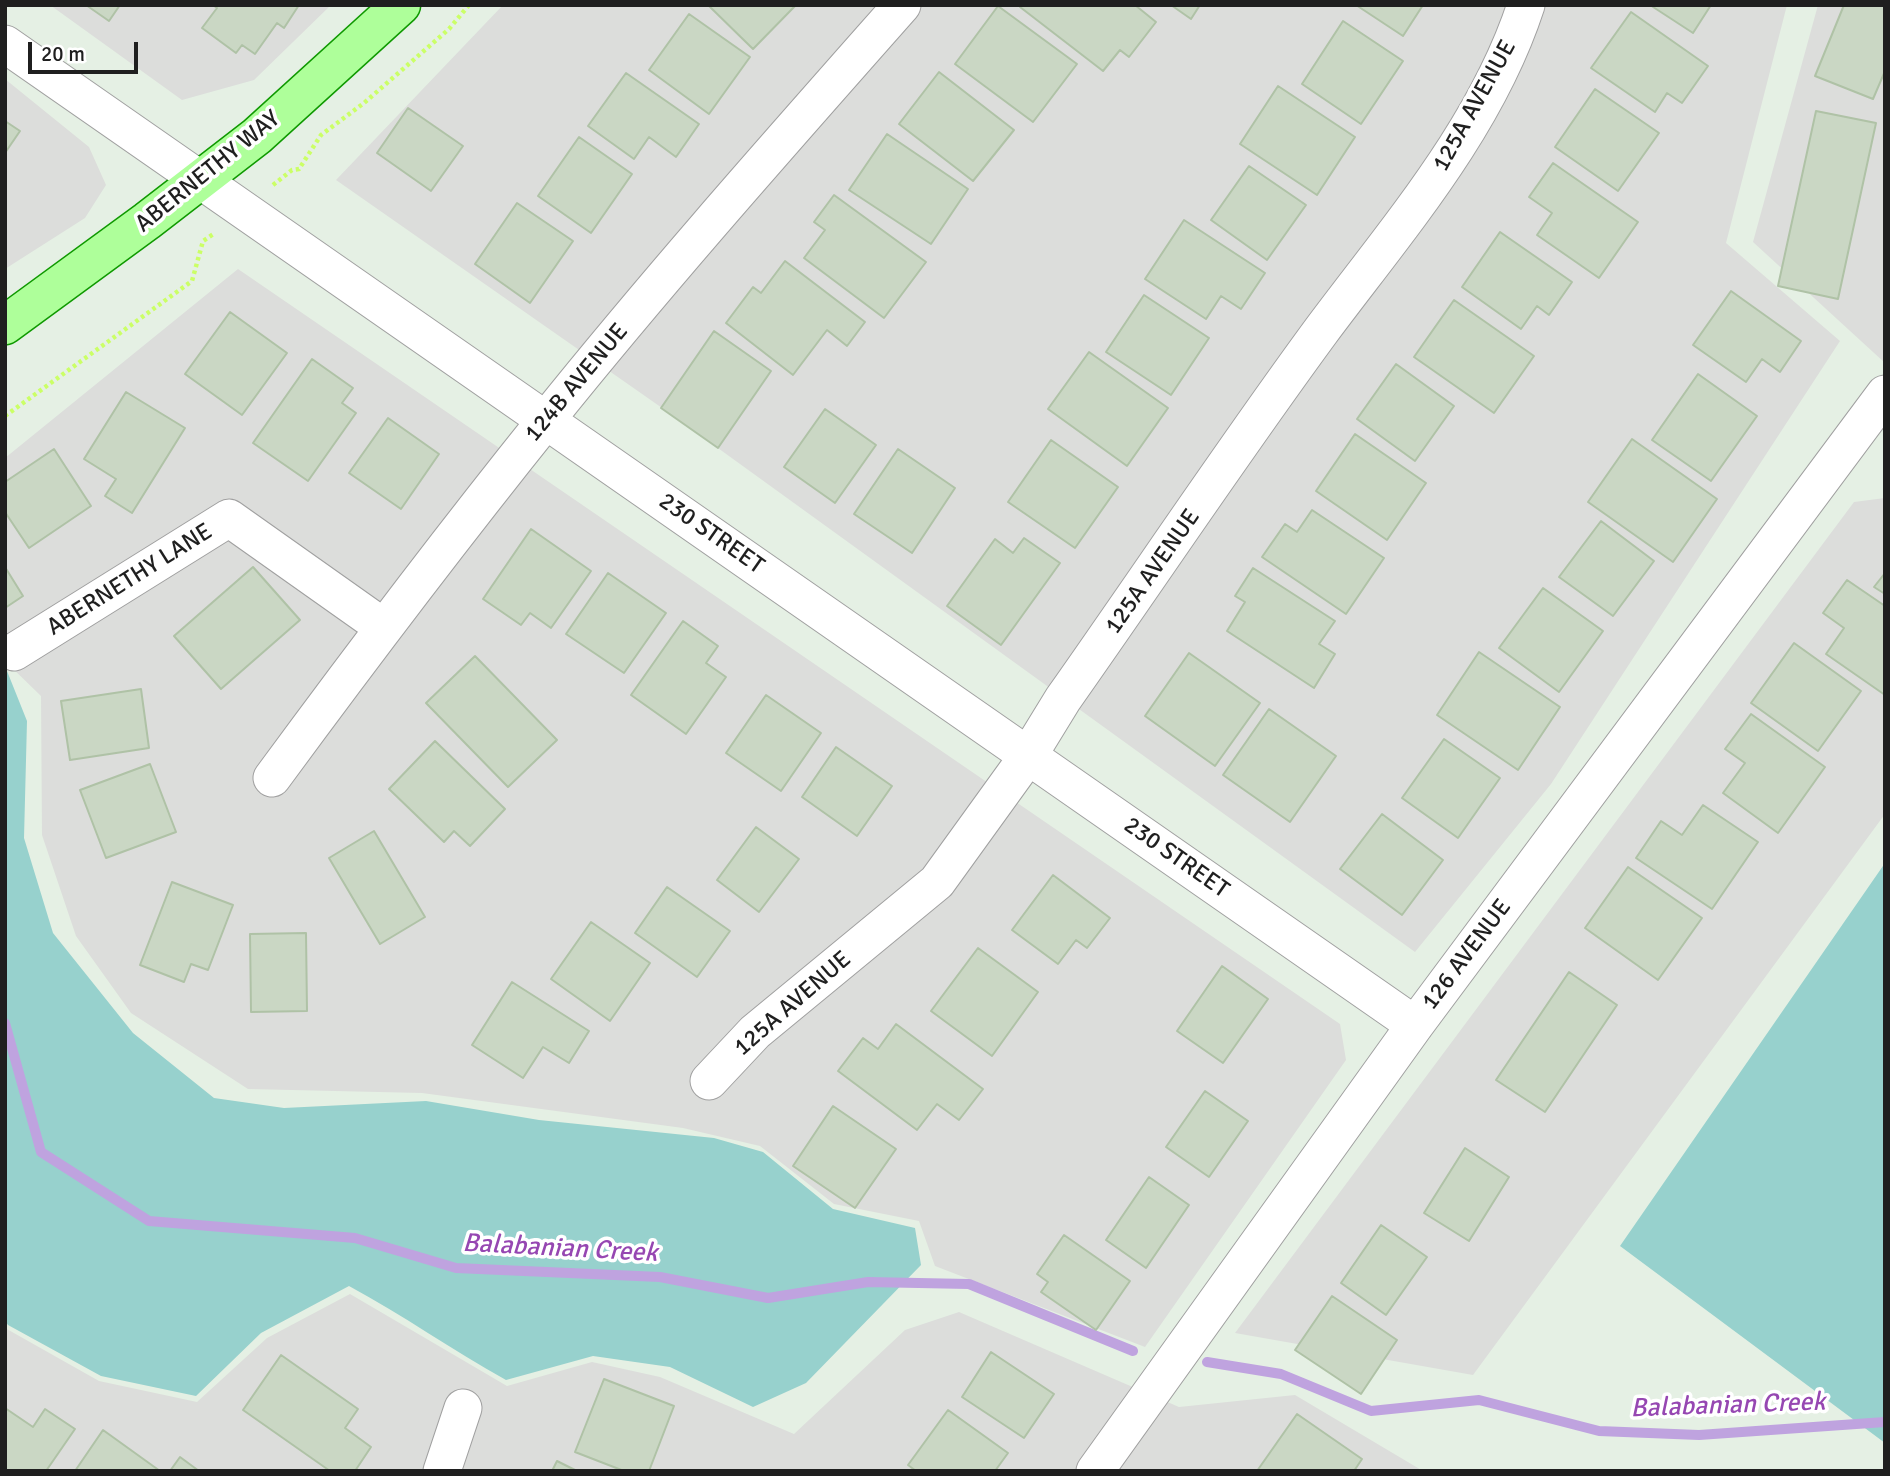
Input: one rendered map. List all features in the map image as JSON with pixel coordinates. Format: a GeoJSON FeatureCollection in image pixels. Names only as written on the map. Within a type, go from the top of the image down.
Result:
{"type":"FeatureCollection","features":[{"type":"Feature","properties":{"kind":"main road","name":"ABERNETHY WAY"},"geometry":{"type":"LineString","coordinates":[[5,325],[257,136],[401,5]]}},
{"type":"Feature","properties":{"kind":"street","name":"124B AVENUE"},"geometry":{"type":"LineString","coordinates":[[272,778],[383,627],[546,419],[736,194],[902,5]]}},
{"type":"Feature","properties":{"kind":"street","name":"125A AVENUE"},"geometry":{"type":"LineString","coordinates":[[709,1081],[755,1032],[937,882],[1028,756],[1063,699],[1314,341],[1437,176],[1500,71],[1526,5]]}},
{"type":"Feature","properties":{"kind":"street","name":"230 STREET"},"geometry":{"type":"LineString","coordinates":[[5,44],[1415,1025]]}},
{"type":"Feature","properties":{"kind":"street","name":"126 AVENUE"},"geometry":{"type":"LineString","coordinates":[[1095,1471],[1415,1025],[1885,394]]}},
{"type":"Feature","properties":{"kind":"street","name":"ABERNETHY LANE"},"geometry":{"type":"LineString","coordinates":[[15,652],[229,518],[383,627]]}},
{"type":"Feature","properties":{"kind":"street"},"geometry":{"type":"LineString","coordinates":[[442,1471],[463,1408]]}},
{"type":"Feature","properties":{"kind":"path"},"geometry":{"type":"LineString","coordinates":[[292,170],[299,169],[321,135],[364,103],[449,29],[469,5]]}},
{"type":"Feature","properties":{"kind":"path"},"geometry":{"type":"LineString","coordinates":[[5,416],[192,281],[203,241],[213,234]]}},
{"type":"Feature","properties":{"kind":"shaded area"},"geometry":{"type":"Polygon","coordinates":[[[50,5],[331,5],[254,80],[182,100],[50,5]]]}},
{"type":"Feature","properties":{"kind":"shaded area"},"geometry":{"type":"Polygon","coordinates":[[[503,5],[1787,5],[1726,243],[1840,341],[1551,784],[1415,952],[675,417],[336,180],[503,5]]]}},
{"type":"Feature","properties":{"kind":"shaded area"},"geometry":{"type":"Polygon","coordinates":[[[1818,5],[1885,5],[1885,363],[1753,242],[1818,5]]]}},
{"type":"Feature","properties":{"kind":"shaded area"},"geometry":{"type":"Polygon","coordinates":[[[5,79],[89,147],[106,185],[85,218],[5,269],[5,79]]]}},
{"type":"Feature","properties":{"kind":"shaded area"},"geometry":{"type":"Polygon","coordinates":[[[238,269],[1340,1024],[1346,1060],[1145,1347],[935,1266],[919,1221],[834,1204],[760,1146],[683,1128],[422,1093],[248,1089],[131,1013],[76,936],[42,835],[41,696],[5,661],[5,458],[238,269]]]}},
{"type":"Feature","properties":{"kind":"shaded area"},"geometry":{"type":"Polygon","coordinates":[[[1885,498],[1885,814],[1473,1375],[1235,1333],[1854,502],[1885,498]]]}},
{"type":"Feature","properties":{"kind":"shaded area"},"geometry":{"type":"Polygon","coordinates":[[[5,666],[27,721],[24,838],[53,933],[133,1033],[214,1098],[284,1108],[426,1101],[539,1120],[714,1138],[763,1152],[833,1209],[915,1228],[921,1265],[806,1383],[753,1407],[670,1367],[593,1356],[506,1380],[349,1286],[261,1333],[196,1396],[101,1376],[8,1325],[5,1321],[5,666]]]}},
{"type":"Feature","properties":{"kind":"shaded area"},"geometry":{"type":"Polygon","coordinates":[[[1885,863],[1885,1443],[1620,1246],[1885,863]]]}},
{"type":"Feature","properties":{"kind":"shaded area"},"geometry":{"type":"Polygon","coordinates":[[[350,1294],[507,1386],[592,1362],[660,1377],[794,1434],[905,1330],[959,1312],[1179,1407],[1295,1395],[1423,1471],[5,1471],[5,1328],[99,1381],[197,1402],[267,1338],[350,1294]]]}},
{"type":"Feature","properties":{"kind":"building"},"geometry":{"type":"Polygon","coordinates":[[[86,5],[120,5],[109,21],[86,5]]]}},
{"type":"Feature","properties":{"kind":"building"},"geometry":{"type":"Polygon","coordinates":[[[213,5],[299,5],[284,28],[277,23],[255,54],[242,45],[236,53],[202,28],[217,8],[213,5]]]}},
{"type":"Feature","properties":{"kind":"building"},"geometry":{"type":"Polygon","coordinates":[[[708,5],[796,5],[753,49],[708,5]]]}},
{"type":"Feature","properties":{"kind":"building"},"geometry":{"type":"Polygon","coordinates":[[[1135,5],[1156,22],[1129,57],[1120,50],[1103,71],[1020,7],[1135,5]]]}},
{"type":"Feature","properties":{"kind":"building"},"geometry":{"type":"Polygon","coordinates":[[[1171,5],[1200,5],[1191,19],[1171,5]]]}},
{"type":"Feature","properties":{"kind":"building"},"geometry":{"type":"Polygon","coordinates":[[[1356,5],[1423,5],[1403,36],[1356,5]]]}},
{"type":"Feature","properties":{"kind":"building"},"geometry":{"type":"Polygon","coordinates":[[[1650,5],[1711,5],[1693,33],[1650,5]]]}},
{"type":"Feature","properties":{"kind":"building"},"geometry":{"type":"Polygon","coordinates":[[[1844,5],[1885,5],[1885,71],[1873,99],[1815,76],[1844,5]]]}},
{"type":"Feature","properties":{"kind":"building"},"geometry":{"type":"Polygon","coordinates":[[[998,6],[1077,64],[1033,122],[955,64],[998,6]]]}},
{"type":"Feature","properties":{"kind":"building"},"geometry":{"type":"Polygon","coordinates":[[[1631,12],[1708,66],[1682,103],[1667,93],[1655,112],[1591,68],[1631,12]]]}},
{"type":"Feature","properties":{"kind":"building"},"geometry":{"type":"Polygon","coordinates":[[[689,14],[750,57],[709,114],[649,70],[689,14]]]}},
{"type":"Feature","properties":{"kind":"building"},"geometry":{"type":"Polygon","coordinates":[[[1343,21],[1403,61],[1361,124],[1302,84],[1343,21]]]}},
{"type":"Feature","properties":{"kind":"building"},"geometry":{"type":"Polygon","coordinates":[[[939,72],[1014,130],[973,181],[899,124],[939,72]]]}},
{"type":"Feature","properties":{"kind":"building"},"geometry":{"type":"Polygon","coordinates":[[[626,73],[699,124],[676,157],[649,137],[634,159],[588,126],[626,73]]]}},
{"type":"Feature","properties":{"kind":"building"},"geometry":{"type":"Polygon","coordinates":[[[1278,86],[1355,137],[1317,195],[1240,144],[1278,86]]]}},
{"type":"Feature","properties":{"kind":"building"},"geometry":{"type":"Polygon","coordinates":[[[1595,89],[1659,133],[1618,191],[1555,147],[1595,89]]]}},
{"type":"Feature","properties":{"kind":"building"},"geometry":{"type":"Polygon","coordinates":[[[408,108],[463,146],[431,191],[377,153],[408,108]]]}},
{"type":"Feature","properties":{"kind":"building"},"geometry":{"type":"Polygon","coordinates":[[[1816,111],[1876,123],[1838,299],[1778,286],[1816,111]]]}},
{"type":"Feature","properties":{"kind":"building"},"geometry":{"type":"Polygon","coordinates":[[[5,121],[20,131],[5,153],[5,121]]]}},
{"type":"Feature","properties":{"kind":"building"},"geometry":{"type":"Polygon","coordinates":[[[887,134],[968,189],[931,244],[849,190],[887,134]]]}},
{"type":"Feature","properties":{"kind":"building"},"geometry":{"type":"Polygon","coordinates":[[[579,137],[632,174],[591,233],[538,196],[579,137]]]}},
{"type":"Feature","properties":{"kind":"building"},"geometry":{"type":"Polygon","coordinates":[[[1553,163],[1638,222],[1599,278],[1537,235],[1552,213],[1529,197],[1553,163]]]}},
{"type":"Feature","properties":{"kind":"building"},"geometry":{"type":"Polygon","coordinates":[[[1249,166],[1306,205],[1267,260],[1211,220],[1249,166]]]}},
{"type":"Feature","properties":{"kind":"building"},"geometry":{"type":"Polygon","coordinates":[[[834,195],[926,262],[884,318],[804,258],[825,230],[814,222],[834,195]]]}},
{"type":"Feature","properties":{"kind":"building"},"geometry":{"type":"Polygon","coordinates":[[[517,203],[573,241],[530,303],[475,264],[517,203]]]}},
{"type":"Feature","properties":{"kind":"building"},"geometry":{"type":"Polygon","coordinates":[[[1184,220],[1265,273],[1241,309],[1221,296],[1206,319],[1145,279],[1184,220]]]}},
{"type":"Feature","properties":{"kind":"building"},"geometry":{"type":"Polygon","coordinates":[[[1500,232],[1572,282],[1549,315],[1537,306],[1521,329],[1462,287],[1500,232]]]}},
{"type":"Feature","properties":{"kind":"building"},"geometry":{"type":"Polygon","coordinates":[[[785,261],[865,322],[847,346],[827,330],[793,375],[726,323],[753,287],[761,293],[785,261]]]}},
{"type":"Feature","properties":{"kind":"building"},"geometry":{"type":"Polygon","coordinates":[[[1731,291],[1801,341],[1780,372],[1762,359],[1746,382],[1693,345],[1731,291]]]}},
{"type":"Feature","properties":{"kind":"building"},"geometry":{"type":"Polygon","coordinates":[[[1144,295],[1209,338],[1171,395],[1106,352],[1144,295]]]}},
{"type":"Feature","properties":{"kind":"building"},"geometry":{"type":"Polygon","coordinates":[[[1454,300],[1534,356],[1494,413],[1414,357],[1454,300]]]}},
{"type":"Feature","properties":{"kind":"building"},"geometry":{"type":"Polygon","coordinates":[[[230,312],[287,353],[242,415],[185,374],[230,312]]]}},
{"type":"Feature","properties":{"kind":"building"},"geometry":{"type":"Polygon","coordinates":[[[714,331],[771,371],[718,448],[661,408],[714,331]]]}},
{"type":"Feature","properties":{"kind":"building"},"geometry":{"type":"Polygon","coordinates":[[[1089,352],[1168,408],[1127,466],[1048,409],[1089,352]]]}},
{"type":"Feature","properties":{"kind":"building"},"geometry":{"type":"Polygon","coordinates":[[[312,359],[353,388],[342,403],[356,413],[308,481],[253,443],[312,359]]]}},
{"type":"Feature","properties":{"kind":"building"},"geometry":{"type":"Polygon","coordinates":[[[1396,364],[1454,406],[1415,461],[1357,419],[1396,364]]]}},
{"type":"Feature","properties":{"kind":"building"},"geometry":{"type":"Polygon","coordinates":[[[1698,374],[1757,416],[1711,481],[1652,440],[1698,374]]]}},
{"type":"Feature","properties":{"kind":"building"},"geometry":{"type":"Polygon","coordinates":[[[126,392],[185,428],[132,513],[105,496],[116,479],[84,459],[126,392]]]}},
{"type":"Feature","properties":{"kind":"building"},"geometry":{"type":"Polygon","coordinates":[[[825,409],[876,445],[835,503],[784,467],[825,409]]]}},
{"type":"Feature","properties":{"kind":"building"},"geometry":{"type":"Polygon","coordinates":[[[388,418],[439,454],[401,509],[349,473],[388,418]]]}},
{"type":"Feature","properties":{"kind":"building"},"geometry":{"type":"Polygon","coordinates":[[[1355,434],[1426,483],[1387,540],[1316,491],[1355,434]]]}},
{"type":"Feature","properties":{"kind":"building"},"geometry":{"type":"Polygon","coordinates":[[[1632,439],[1717,499],[1673,562],[1588,502],[1632,439]]]}},
{"type":"Feature","properties":{"kind":"building"},"geometry":{"type":"Polygon","coordinates":[[[1051,440],[1118,487],[1075,548],[1008,502],[1051,440]]]}},
{"type":"Feature","properties":{"kind":"building"},"geometry":{"type":"Polygon","coordinates":[[[54,449],[91,506],[29,548],[5,512],[5,482],[54,449]]]}},
{"type":"Feature","properties":{"kind":"building"},"geometry":{"type":"Polygon","coordinates":[[[898,449],[955,488],[912,553],[854,514],[898,449]]]}},
{"type":"Feature","properties":{"kind":"building"},"geometry":{"type":"Polygon","coordinates":[[[1312,510],[1384,558],[1346,614],[1262,557],[1285,524],[1297,532],[1312,510]]]}},
{"type":"Feature","properties":{"kind":"building"},"geometry":{"type":"Polygon","coordinates":[[[1601,521],[1654,561],[1613,616],[1559,577],[1601,521]]]}},
{"type":"Feature","properties":{"kind":"building"},"geometry":{"type":"Polygon","coordinates":[[[531,529],[591,571],[551,628],[530,613],[521,625],[483,599],[531,529]]]}},
{"type":"Feature","properties":{"kind":"building"},"geometry":{"type":"Polygon","coordinates":[[[1024,538],[1060,563],[1001,645],[947,606],[995,539],[1013,553],[1024,538]]]}},
{"type":"Feature","properties":{"kind":"building"},"geometry":{"type":"Polygon","coordinates":[[[5,567],[23,596],[5,608],[5,567]]]}},
{"type":"Feature","properties":{"kind":"building"},"geometry":{"type":"Polygon","coordinates":[[[253,567],[300,620],[221,689],[174,636],[253,567]]]}},
{"type":"Feature","properties":{"kind":"building"},"geometry":{"type":"Polygon","coordinates":[[[1253,568],[1335,621],[1319,644],[1335,654],[1314,688],[1227,631],[1245,602],[1235,596],[1253,568]]]}},
{"type":"Feature","properties":{"kind":"building"},"geometry":{"type":"Polygon","coordinates":[[[608,573],[666,613],[624,673],[566,634],[608,573]]]}},
{"type":"Feature","properties":{"kind":"building"},"geometry":{"type":"Polygon","coordinates":[[[1885,573],[1885,594],[1874,587],[1885,573]]]}},
{"type":"Feature","properties":{"kind":"building"},"geometry":{"type":"Polygon","coordinates":[[[1847,580],[1885,606],[1885,695],[1826,654],[1844,628],[1823,613],[1847,580]]]}},
{"type":"Feature","properties":{"kind":"building"},"geometry":{"type":"Polygon","coordinates":[[[1543,588],[1603,631],[1559,692],[1499,648],[1543,588]]]}},
{"type":"Feature","properties":{"kind":"building"},"geometry":{"type":"Polygon","coordinates":[[[683,621],[718,646],[706,663],[726,677],[686,734],[631,695],[683,621]]]}},
{"type":"Feature","properties":{"kind":"building"},"geometry":{"type":"Polygon","coordinates":[[[1794,643],[1861,691],[1818,751],[1751,703],[1794,643]]]}},
{"type":"Feature","properties":{"kind":"building"},"geometry":{"type":"Polygon","coordinates":[[[1479,652],[1560,707],[1518,770],[1437,715],[1479,652]]]}},
{"type":"Feature","properties":{"kind":"building"},"geometry":{"type":"Polygon","coordinates":[[[1189,653],[1260,703],[1215,766],[1145,716],[1189,653]]]}},
{"type":"Feature","properties":{"kind":"building"},"geometry":{"type":"Polygon","coordinates":[[[475,656],[557,740],[508,787],[426,703],[475,656]]]}},
{"type":"Feature","properties":{"kind":"building"},"geometry":{"type":"Polygon","coordinates":[[[141,689],[149,748],[70,760],[61,701],[141,689]]]}},
{"type":"Feature","properties":{"kind":"building"},"geometry":{"type":"Polygon","coordinates":[[[766,695],[821,733],[781,791],[726,753],[766,695]]]}},
{"type":"Feature","properties":{"kind":"building"},"geometry":{"type":"Polygon","coordinates":[[[1269,709],[1336,756],[1290,822],[1223,775],[1269,709]]]}},
{"type":"Feature","properties":{"kind":"building"},"geometry":{"type":"Polygon","coordinates":[[[1751,714],[1825,767],[1778,833],[1723,793],[1745,763],[1725,749],[1751,714]]]}},
{"type":"Feature","properties":{"kind":"building"},"geometry":{"type":"Polygon","coordinates":[[[1444,739],[1500,778],[1458,838],[1402,798],[1444,739]]]}},
{"type":"Feature","properties":{"kind":"building"},"geometry":{"type":"Polygon","coordinates":[[[435,741],[505,809],[470,846],[454,831],[444,842],[389,789],[435,741]]]}},
{"type":"Feature","properties":{"kind":"building"},"geometry":{"type":"Polygon","coordinates":[[[836,747],[892,786],[857,836],[802,797],[836,747]]]}},
{"type":"Feature","properties":{"kind":"building"},"geometry":{"type":"Polygon","coordinates":[[[150,764],[176,832],[106,858],[80,790],[150,764]]]}},
{"type":"Feature","properties":{"kind":"building"},"geometry":{"type":"Polygon","coordinates":[[[1703,805],[1758,842],[1712,909],[1636,858],[1661,821],[1682,835],[1703,805]]]}},
{"type":"Feature","properties":{"kind":"building"},"geometry":{"type":"Polygon","coordinates":[[[1382,814],[1443,860],[1402,915],[1340,869],[1382,814]]]}},
{"type":"Feature","properties":{"kind":"building"},"geometry":{"type":"Polygon","coordinates":[[[756,827],[799,859],[759,912],[717,880],[756,827]]]}},
{"type":"Feature","properties":{"kind":"building"},"geometry":{"type":"Polygon","coordinates":[[[374,831],[425,917],[380,944],[329,858],[374,831]]]}},
{"type":"Feature","properties":{"kind":"building"},"geometry":{"type":"Polygon","coordinates":[[[1628,867],[1702,918],[1658,980],[1585,928],[1628,867]]]}},
{"type":"Feature","properties":{"kind":"building"},"geometry":{"type":"Polygon","coordinates":[[[1053,875],[1110,918],[1087,948],[1076,940],[1058,964],[1012,930],[1053,875]]]}},
{"type":"Feature","properties":{"kind":"building"},"geometry":{"type":"Polygon","coordinates":[[[172,882],[233,905],[208,970],[191,964],[184,982],[140,965],[172,882]]]}},
{"type":"Feature","properties":{"kind":"building"},"geometry":{"type":"Polygon","coordinates":[[[667,887],[730,931],[697,977],[635,933],[667,887]]]}},
{"type":"Feature","properties":{"kind":"building"},"geometry":{"type":"Polygon","coordinates":[[[591,922],[650,963],[610,1021],[551,979],[591,922]]]}},
{"type":"Feature","properties":{"kind":"building"},"geometry":{"type":"Polygon","coordinates":[[[306,933],[307,1011],[251,1012],[250,934],[306,933]]]}},
{"type":"Feature","properties":{"kind":"building"},"geometry":{"type":"Polygon","coordinates":[[[978,948],[1038,992],[992,1056],[931,1011],[978,948]]]}},
{"type":"Feature","properties":{"kind":"building"},"geometry":{"type":"Polygon","coordinates":[[[1222,966],[1268,999],[1223,1063],[1177,1031],[1222,966]]]}},
{"type":"Feature","properties":{"kind":"building"},"geometry":{"type":"Polygon","coordinates":[[[1569,972],[1617,1005],[1545,1112],[1496,1080],[1569,972]]]}},
{"type":"Feature","properties":{"kind":"building"},"geometry":{"type":"Polygon","coordinates":[[[512,982],[589,1031],[569,1063],[543,1047],[523,1078],[472,1045],[512,982]]]}},
{"type":"Feature","properties":{"kind":"building"},"geometry":{"type":"Polygon","coordinates":[[[896,1024],[983,1089],[959,1120],[937,1104],[917,1130],[838,1071],[863,1038],[878,1049],[896,1024]]]}},
{"type":"Feature","properties":{"kind":"building"},"geometry":{"type":"Polygon","coordinates":[[[1205,1091],[1248,1121],[1209,1177],[1166,1147],[1205,1091]]]}},
{"type":"Feature","properties":{"kind":"building"},"geometry":{"type":"Polygon","coordinates":[[[833,1106],[896,1149],[855,1208],[793,1166],[833,1106]]]}},
{"type":"Feature","properties":{"kind":"building"},"geometry":{"type":"Polygon","coordinates":[[[1465,1148],[1509,1177],[1469,1241],[1424,1213],[1465,1148]]]}},
{"type":"Feature","properties":{"kind":"building"},"geometry":{"type":"Polygon","coordinates":[[[1149,1177],[1189,1205],[1146,1268],[1106,1240],[1149,1177]]]}},
{"type":"Feature","properties":{"kind":"building"},"geometry":{"type":"Polygon","coordinates":[[[1381,1225],[1427,1257],[1386,1315],[1341,1283],[1381,1225]]]}},
{"type":"Feature","properties":{"kind":"building"},"geometry":{"type":"Polygon","coordinates":[[[1064,1235],[1130,1281],[1096,1330],[1041,1292],[1048,1282],[1037,1274],[1064,1235]]]}},
{"type":"Feature","properties":{"kind":"building"},"geometry":{"type":"Polygon","coordinates":[[[1332,1296],[1397,1340],[1361,1394],[1295,1350],[1332,1296]]]}},
{"type":"Feature","properties":{"kind":"building"},"geometry":{"type":"Polygon","coordinates":[[[991,1352],[1054,1394],[1024,1438],[962,1397],[991,1352]]]}},
{"type":"Feature","properties":{"kind":"building"},"geometry":{"type":"Polygon","coordinates":[[[281,1355],[358,1409],[345,1428],[371,1447],[355,1471],[330,1471],[243,1410],[281,1355]]]}},
{"type":"Feature","properties":{"kind":"building"},"geometry":{"type":"Polygon","coordinates":[[[604,1379],[674,1406],[649,1471],[624,1471],[575,1452],[604,1379]]]}},
{"type":"Feature","properties":{"kind":"building"},"geometry":{"type":"Polygon","coordinates":[[[5,1408],[33,1427],[45,1409],[75,1429],[46,1471],[5,1471],[5,1408]]]}},
{"type":"Feature","properties":{"kind":"building"},"geometry":{"type":"Polygon","coordinates":[[[948,1410],[1008,1453],[995,1471],[916,1471],[908,1465],[948,1410]]]}},
{"type":"Feature","properties":{"kind":"building"},"geometry":{"type":"Polygon","coordinates":[[[1297,1414],[1362,1459],[1354,1471],[1257,1471],[1297,1414]]]}},
{"type":"Feature","properties":{"kind":"building"},"geometry":{"type":"Polygon","coordinates":[[[103,1430],[160,1471],[75,1471],[103,1430]]]}},
{"type":"Feature","properties":{"kind":"building"},"geometry":{"type":"Polygon","coordinates":[[[180,1457],[199,1471],[170,1471],[180,1457]]]}},
{"type":"Feature","properties":{"kind":"building"},"geometry":{"type":"Polygon","coordinates":[[[557,1461],[577,1471],[552,1471],[557,1461]]]}},
{"type":"Feature","properties":{"kind":"waterway","name":"Balabanian Creek"},"geometry":{"type":"LineString","coordinates":[[5,1023],[41,1152],[149,1221],[355,1238],[456,1268],[660,1277],[768,1298],[868,1282],[969,1284],[1133,1351]]}},
{"type":"Feature","properties":{"kind":"waterway","name":"Balabanian Creek"},"geometry":{"type":"LineString","coordinates":[[1207,1362],[1281,1374],[1371,1411],[1479,1400],[1599,1431],[1699,1435],[1885,1422]]}}]}
